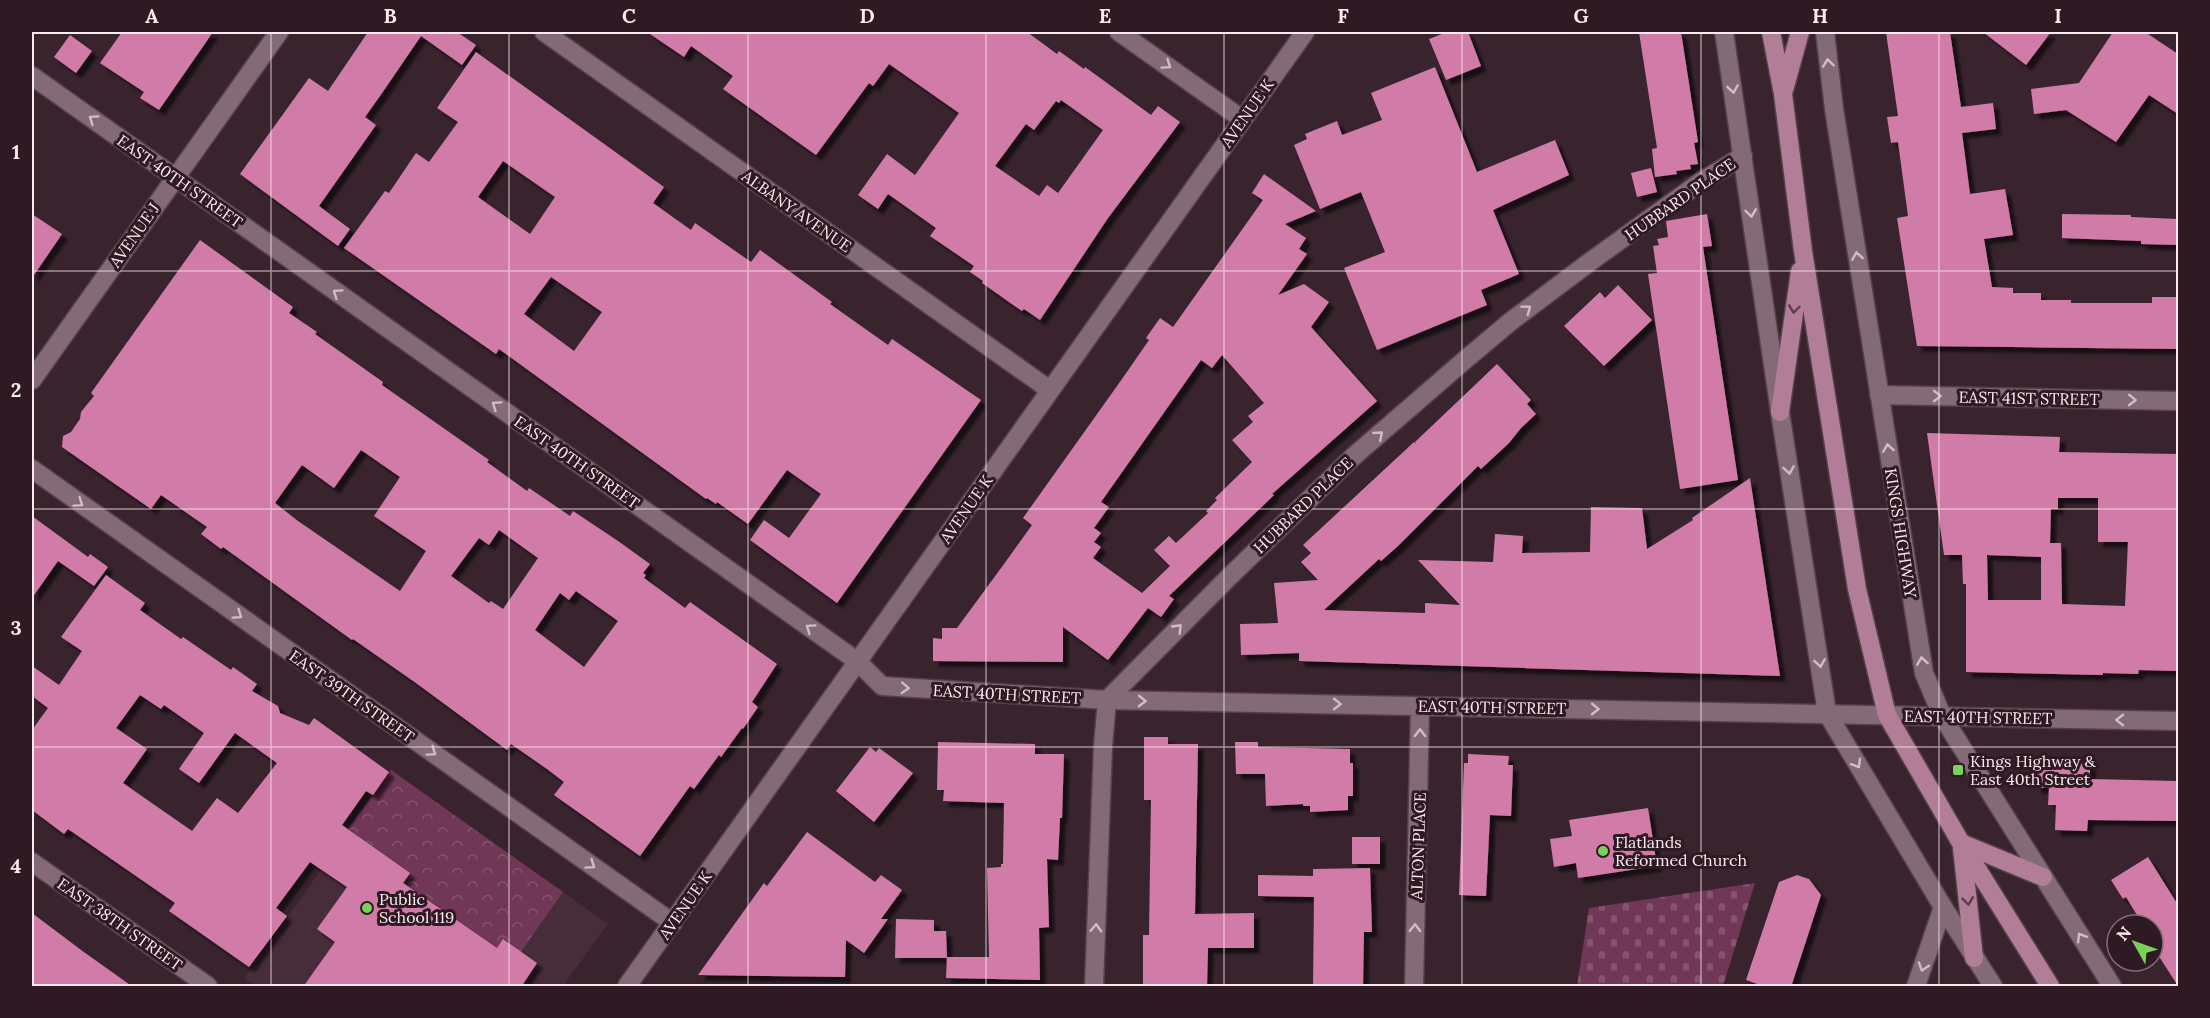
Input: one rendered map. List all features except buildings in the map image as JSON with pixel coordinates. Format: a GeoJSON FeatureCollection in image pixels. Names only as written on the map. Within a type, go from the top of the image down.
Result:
{"type":"FeatureCollection","features":[{"type":"Feature","properties":{"kind":"main road"},"geometry":{"type":"LineString","coordinates":[[1771,32],[1857,589],[1887,715],[1961,843],[2050,987]]}},
{"type":"Feature","properties":{"kind":"main road"},"geometry":{"type":"LineString","coordinates":[[1782,94],[1800,32]]}},
{"type":"Feature","properties":{"kind":"main road"},"geometry":{"type":"LineString","coordinates":[[1780,412],[1803,251]]}},
{"type":"Feature","properties":{"kind":"main road"},"geometry":{"type":"LineString","coordinates":[[1961,843],[2043,877]]}},
{"type":"Feature","properties":{"kind":"main road"},"geometry":{"type":"LineString","coordinates":[[1961,843],[1974,958]]}},
{"type":"Feature","properties":{"kind":"street","name":"AVENUE J"},"geometry":{"type":"LineString","coordinates":[[32,380],[279,32]]}},
{"type":"Feature","properties":{"kind":"street","name":"ALBANY AVENUE"},"geometry":{"type":"LineString","coordinates":[[544,32],[1050,390]]}},
{"type":"Feature","properties":{"kind":"street"},"geometry":{"type":"LineString","coordinates":[[1119,32],[1242,119]]}},
{"type":"Feature","properties":{"kind":"street","name":"AVENUE K"},"geometry":{"type":"LineString","coordinates":[[627,987],[1305,32]]}},
{"type":"Feature","properties":{"kind":"street"},"geometry":{"type":"LineString","coordinates":[[1724,32],[1827,713],[1992,987]]}},
{"type":"Feature","properties":{"kind":"street","name":"KINGS HIGHWAY"},"geometry":{"type":"LineString","coordinates":[[1825,32],[1834,109],[1924,674],[1942,716],[2112,987]]}},
{"type":"Feature","properties":{"kind":"street","name":"EAST 40TH STREET"},"geometry":{"type":"LineString","coordinates":[[32,76],[858,661],[882,686],[1107,700],[2178,721]]}},
{"type":"Feature","properties":{"kind":"street","name":"HUBBARD PLACE"},"geometry":{"type":"LineString","coordinates":[[1107,700],[1354,456],[1466,359],[1510,322],[1587,264],[1699,183],[1743,156]]}},
{"type":"Feature","properties":{"kind":"street","name":"EAST 41ST STREET"},"geometry":{"type":"LineString","coordinates":[[1879,395],[2178,401]]}},
{"type":"Feature","properties":{"kind":"street","name":"EAST 39TH STREET"},"geometry":{"type":"LineString","coordinates":[[32,469],[673,923]]}},
{"type":"Feature","properties":{"kind":"street"},"geometry":{"type":"LineString","coordinates":[[1094,987],[1103,746],[1107,700]]}},
{"type":"Feature","properties":{"kind":"street","name":"ALTON PLACE"},"geometry":{"type":"LineString","coordinates":[[1414,987],[1420,706]]}},
{"type":"Feature","properties":{"kind":"street","name":"EAST 38TH STREET"},"geometry":{"type":"LineString","coordinates":[[32,862],[208,987]]}},
{"type":"Feature","properties":{"kind":"street"},"geometry":{"type":"LineString","coordinates":[[1916,987],[1943,908]]}},
{"type":"Feature","properties":{"kind":"shaded area","name":"Public School 119"},"geometry":{"type":"Polygon","coordinates":[[[349,830],[410,873],[497,948],[503,939],[522,951],[563,892],[608,924],[563,986],[255,986],[244,979],[349,830]]]}},
{"type":"Feature","properties":{"kind":"green space"},"geometry":{"type":"Polygon","coordinates":[[[391,770],[563,892],[521,952],[504,939],[497,948],[403,883],[409,873],[348,829],[391,770]]]}},
{"type":"Feature","properties":{"kind":"green space"},"geometry":{"type":"Polygon","coordinates":[[[1755,883],[1723,986],[1577,986],[1589,908],[1755,883]]]}},
{"type":"Feature","properties":{"kind":"place","name":"Kings Highway & East 40th Street"},"geometry":{"type":"Point","coordinates":[1958,770]}},
{"type":"Feature","properties":{"kind":"place","name":"Flatlands Reformed Church"},"geometry":{"type":"Point","coordinates":[1603,851]}},
{"type":"Feature","properties":{"kind":"place","name":"Public School 119"},"geometry":{"type":"Point","coordinates":[367,908]}}]}
